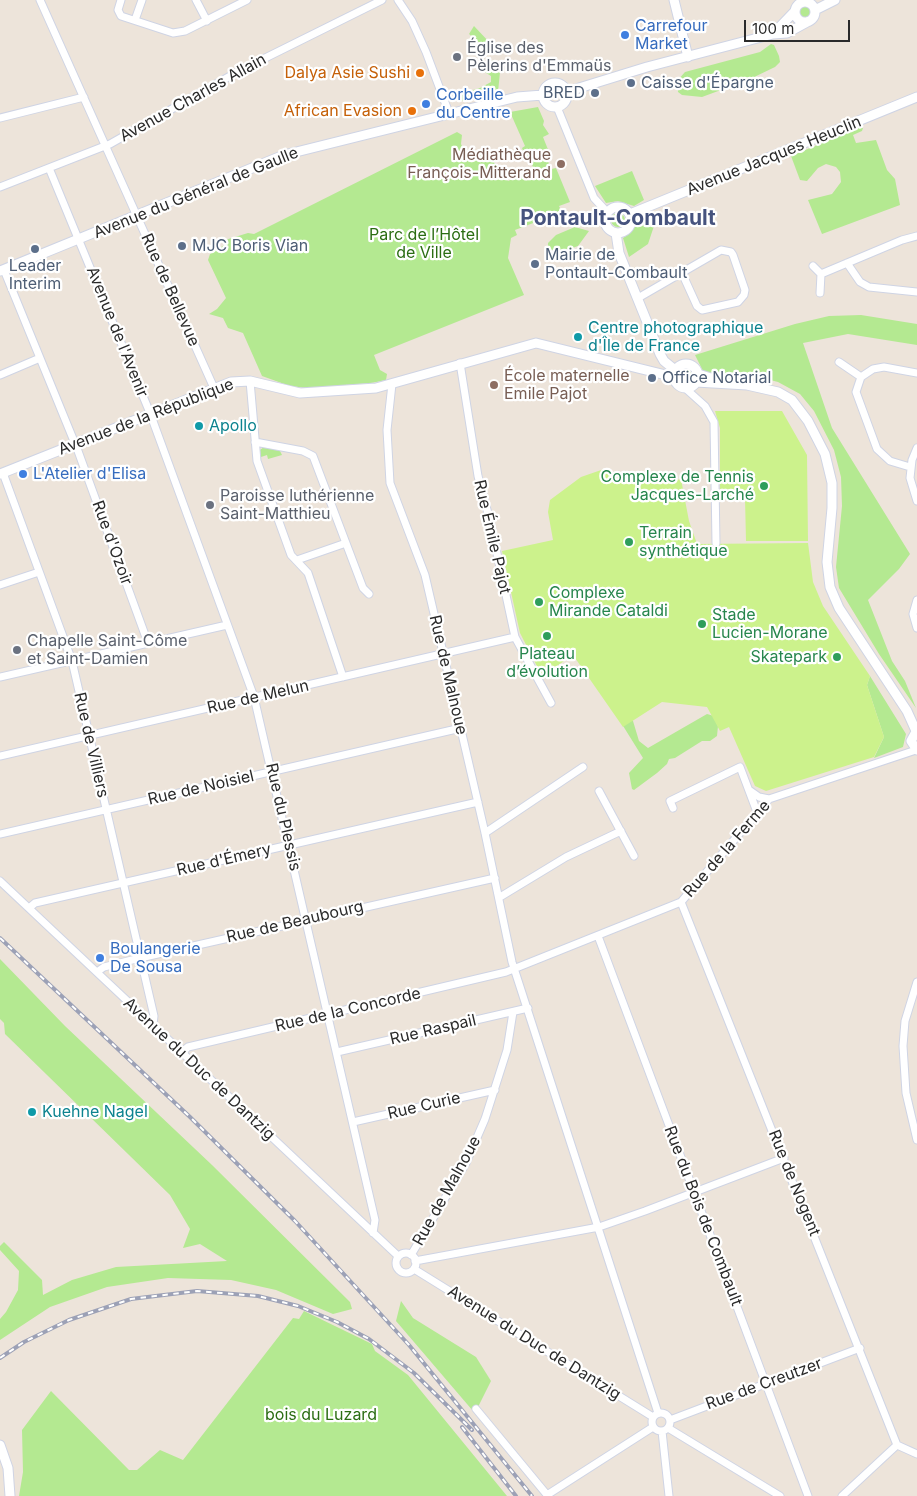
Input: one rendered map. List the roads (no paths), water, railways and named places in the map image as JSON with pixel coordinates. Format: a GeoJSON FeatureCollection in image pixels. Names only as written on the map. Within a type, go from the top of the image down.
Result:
{"type":"FeatureCollection","features":[{"type":"Feature","properties":{"kind":"street","name":"Rue de Bellevue"},"geometry":{"type":"LineString","coordinates":[[40,0],[214,388]]}},
{"type":"Feature","properties":{"kind":"street"},"geometry":{"type":"LineString","coordinates":[[121,0],[118,10],[122,16],[174,33],[185,31],[247,0]]}},
{"type":"Feature","properties":{"kind":"street"},"geometry":{"type":"LineString","coordinates":[[135,20],[142,0]]}},
{"type":"Feature","properties":{"kind":"street"},"geometry":{"type":"LineString","coordinates":[[196,0],[207,21]]}},
{"type":"Feature","properties":{"kind":"street","name":"Avenue Charles Allain"},"geometry":{"type":"LineString","coordinates":[[0,187],[105,146],[239,71],[382,0]]}},
{"type":"Feature","properties":{"kind":"street"},"geometry":{"type":"LineString","coordinates":[[398,0],[412,21],[426,52],[449,113]]}},
{"type":"Feature","properties":{"kind":"street"},"geometry":{"type":"LineString","coordinates":[[674,0],[688,57]]}},
{"type":"Feature","properties":{"kind":"street"},"geometry":{"type":"LineString","coordinates":[[773,34],[797,5],[807,2],[814,5],[835,0]]}},
{"type":"Feature","properties":{"kind":"street"},"geometry":{"type":"LineString","coordinates":[[797,5],[796,16],[800,21],[809,21]]}},
{"type":"Feature","properties":{"kind":"street"},"geometry":{"type":"LineString","coordinates":[[566,92],[773,34],[787,33],[814,17],[814,5]]}},
{"type":"Feature","properties":{"kind":"street"},"geometry":{"type":"LineString","coordinates":[[552,84],[562,86],[566,92],[566,100],[557,107],[547,104],[543,94],[546,88],[552,84]]}},
{"type":"Feature","properties":{"kind":"street","name":"Avenue du Général de Gaulle"},"geometry":{"type":"LineString","coordinates":[[2,271],[284,155],[516,97],[543,94]]}},
{"type":"Feature","properties":{"kind":"street"},"geometry":{"type":"LineString","coordinates":[[0,118],[84,97]]}},
{"type":"Feature","properties":{"kind":"street","name":"Avenue Jacques Heuclin"},"geometry":{"type":"LineString","coordinates":[[630,214],[917,97]]}},
{"type":"Feature","properties":{"kind":"street"},"geometry":{"type":"LineString","coordinates":[[557,107],[594,198],[607,212]]}},
{"type":"Feature","properties":{"kind":"street","name":"Avenue de l'Avenir"},"geometry":{"type":"LineString","coordinates":[[49,168],[150,413]]}},
{"type":"Feature","properties":{"kind":"street"},"geometry":{"type":"LineString","coordinates":[[619,206],[630,214],[631,222],[627,229],[616,233],[609,230],[605,223],[607,212],[619,206]]}},
{"type":"Feature","properties":{"kind":"street"},"geometry":{"type":"LineString","coordinates":[[616,233],[619,253],[660,354],[674,374],[677,384],[685,388],[705,406],[714,422],[716,543]]}},
{"type":"Feature","properties":{"kind":"street"},"geometry":{"type":"LineString","coordinates":[[821,274],[902,240],[917,236]]}},
{"type":"Feature","properties":{"kind":"street"},"geometry":{"type":"LineString","coordinates":[[638,298],[722,250],[726,250],[733,256],[745,290],[744,296],[738,302],[702,310],[697,306],[682,273]]}},
{"type":"Feature","properties":{"kind":"street"},"geometry":{"type":"LineString","coordinates":[[848,263],[860,282],[868,287],[917,292]]}},
{"type":"Feature","properties":{"kind":"street"},"geometry":{"type":"LineString","coordinates":[[813,266],[821,274],[820,293]]}},
{"type":"Feature","properties":{"kind":"street","name":"Rue d'Ozoir"},"geometry":{"type":"LineString","coordinates":[[2,271],[75,444],[148,643]]}},
{"type":"Feature","properties":{"kind":"street","name":"Avenue de la République"},"geometry":{"type":"LineString","coordinates":[[1,473],[231,382],[250,381],[300,393],[376,388],[460,363],[539,343],[674,374]]}},
{"type":"Feature","properties":{"kind":"street"},"geometry":{"type":"LineString","coordinates":[[0,375],[40,358]]}},
{"type":"Feature","properties":{"kind":"street"},"geometry":{"type":"LineString","coordinates":[[839,362],[861,377]]}},
{"type":"Feature","properties":{"kind":"street","name":"Rue Émile Pajot"},"geometry":{"type":"LineString","coordinates":[[460,363],[478,476],[490,521],[515,637],[551,703]]}},
{"type":"Feature","properties":{"kind":"street"},"geometry":{"type":"LineString","coordinates":[[674,374],[680,365],[687,364],[694,366],[697,378]]}},
{"type":"Feature","properties":{"kind":"street"},"geometry":{"type":"LineString","coordinates":[[910,467],[890,461],[877,449],[857,397],[861,377],[878,367],[917,373]]}},
{"type":"Feature","properties":{"kind":"street"},"geometry":{"type":"LineString","coordinates":[[697,378],[747,385],[778,392],[792,400],[808,421],[825,454],[832,483],[832,508],[827,562],[830,587],[839,608],[907,710],[917,731],[912,741],[917,750]]}},
{"type":"Feature","properties":{"kind":"street"},"geometry":{"type":"LineString","coordinates":[[685,388],[697,378],[759,382],[781,388],[800,401],[812,417],[826,444],[835,473],[837,504],[832,567],[835,588],[844,607],[917,719]]}},
{"type":"Feature","properties":{"kind":"street"},"geometry":{"type":"LineString","coordinates":[[250,381],[257,461],[291,555],[308,573],[343,677]]}},
{"type":"Feature","properties":{"kind":"street","name":"Rue de Malnoue"},"geometry":{"type":"LineString","coordinates":[[392,384],[386,430],[390,483],[399,512],[418,554],[461,728],[500,897],[514,969]]}},
{"type":"Feature","properties":{"kind":"street","name":"Rue du Plessis"},"geometry":{"type":"LineString","coordinates":[[150,413],[254,697],[375,1220],[373,1233]]}},
{"type":"Feature","properties":{"kind":"street"},"geometry":{"type":"LineString","coordinates":[[255,442],[303,451],[313,456],[363,588],[369,594]]}},
{"type":"Feature","properties":{"kind":"street"},"geometry":{"type":"LineString","coordinates":[[917,448],[910,467],[911,486],[917,501]]}},
{"type":"Feature","properties":{"kind":"street","name":"Rue de Villiers"},"geometry":{"type":"LineString","coordinates":[[1,473],[72,661],[154,1016],[153,1026]]}},
{"type":"Feature","properties":{"kind":"street"},"geometry":{"type":"LineString","coordinates":[[297,560],[346,543]]}},
{"type":"Feature","properties":{"kind":"street"},"geometry":{"type":"LineString","coordinates":[[0,585],[39,572]]}},
{"type":"Feature","properties":{"kind":"street"},"geometry":{"type":"LineString","coordinates":[[917,600],[912,614],[917,628]]}},
{"type":"Feature","properties":{"kind":"street"},"geometry":{"type":"LineString","coordinates":[[0,677],[227,625]]}},
{"type":"Feature","properties":{"kind":"street","name":"Rue de Melun"},"geometry":{"type":"LineString","coordinates":[[0,756],[443,652],[515,637]]}},
{"type":"Feature","properties":{"kind":"street","name":"Rue de Noisiel"},"geometry":{"type":"LineString","coordinates":[[0,834],[461,728]]}},
{"type":"Feature","properties":{"kind":"street","name":"Rue de la Ferme"},"geometry":{"type":"LineString","coordinates":[[514,969],[681,902],[769,799],[917,750]]}},
{"type":"Feature","properties":{"kind":"street"},"geometry":{"type":"LineString","coordinates":[[673,808],[670,801],[740,767],[758,812]]}},
{"type":"Feature","properties":{"kind":"street"},"geometry":{"type":"LineString","coordinates":[[485,833],[583,768]]}},
{"type":"Feature","properties":{"kind":"street"},"geometry":{"type":"LineString","coordinates":[[749,789],[759,797],[769,799]]}},
{"type":"Feature","properties":{"kind":"street"},"geometry":{"type":"LineString","coordinates":[[599,791],[634,856]]}},
{"type":"Feature","properties":{"kind":"street","name":"Rue d'Émery"},"geometry":{"type":"LineString","coordinates":[[28,908],[35,903],[478,802]]}},
{"type":"Feature","properties":{"kind":"street"},"geometry":{"type":"LineString","coordinates":[[500,897],[566,858],[620,831]]}},
{"type":"Feature","properties":{"kind":"street","name":"Rue de Beaubourg"},"geometry":{"type":"LineString","coordinates":[[97,972],[104,967],[140,958],[306,919],[495,878]]}},
{"type":"Feature","properties":{"kind":"street","name":"Avenue du Duc de Dantzig"},"geometry":{"type":"LineString","coordinates":[[0,880],[398,1256]]}},
{"type":"Feature","properties":{"kind":"street","name":"Rue de Nogent"},"geometry":{"type":"LineString","coordinates":[[681,902],[898,1445]]}},
{"type":"Feature","properties":{"kind":"street","name":"Rue du Bois de Combault"},"geometry":{"type":"LineString","coordinates":[[598,936],[808,1496]]}},
{"type":"Feature","properties":{"kind":"street"},"geometry":{"type":"LineString","coordinates":[[514,969],[599,1227],[656,1415],[654,1427]]}},
{"type":"Feature","properties":{"kind":"street","name":"Rue de la Concorde"},"geometry":{"type":"LineString","coordinates":[[182,1052],[188,1047],[494,976],[514,969]]}},
{"type":"Feature","properties":{"kind":"street"},"geometry":{"type":"LineString","coordinates":[[917,982],[905,1020],[903,1046],[906,1093],[917,1140]]}},
{"type":"Feature","properties":{"kind":"street","name":"Rue Raspail"},"geometry":{"type":"LineString","coordinates":[[337,1052],[528,1008]]}},
{"type":"Feature","properties":{"kind":"street","name":"Rue de Malnoue"},"geometry":{"type":"LineString","coordinates":[[413,1258],[466,1163],[495,1090],[507,1050],[513,1012]]}},
{"type":"Feature","properties":{"kind":"street","name":"Rue Curie"},"geometry":{"type":"LineString","coordinates":[[353,1122],[495,1090]]}},
{"type":"Feature","properties":{"kind":"street"},"geometry":{"type":"LineString","coordinates":[[413,1258],[414,1269],[409,1273],[400,1272],[395,1262],[398,1256],[403,1253],[413,1258],[599,1227],[695,1193],[784,1158]]}},
{"type":"Feature","properties":{"kind":"street","name":"Avenue du Duc de Dantzig"},"geometry":{"type":"LineString","coordinates":[[414,1269],[656,1415],[667,1415],[667,1426]]}},
{"type":"Feature","properties":{"kind":"street","name":"Rue de Creutzer"},"geometry":{"type":"LineString","coordinates":[[667,1426],[766,1382],[860,1348]]}},
{"type":"Feature","properties":{"kind":"street"},"geometry":{"type":"LineString","coordinates":[[476,1409],[548,1496],[654,1427],[667,1426],[780,1496]]}},
{"type":"Feature","properties":{"kind":"street"},"geometry":{"type":"LineString","coordinates":[[667,1426],[670,1496]]}},
{"type":"Feature","properties":{"kind":"street"},"geometry":{"type":"LineString","coordinates":[[0,1445],[8,1468],[10,1496]]}},
{"type":"Feature","properties":{"kind":"street"},"geometry":{"type":"LineString","coordinates":[[842,1496],[898,1445],[917,1454]]}},
{"type":"Feature","properties":{"kind":"railway"},"geometry":{"type":"LineString","coordinates":[[0,938],[190,1117],[295,1221],[409,1345],[532,1496]]}},
{"type":"Feature","properties":{"kind":"railway"},"geometry":{"type":"LineString","coordinates":[[0,1358],[24,1342],[69,1320],[131,1299],[197,1291],[258,1296],[298,1306],[337,1322],[369,1339],[414,1373],[472,1430]]}},
{"type":"Feature","properties":{"kind":"railway"},"geometry":{"type":"LineString","coordinates":[[462,1427],[516,1496]]}},
{"type":"Feature","properties":{"kind":"place","name":"Carrefour Market"},"geometry":{"type":"Point","coordinates":[625,35]}},
{"type":"Feature","properties":{"kind":"place","name":"Église des Pèlerins d'Emmaüs"},"geometry":{"type":"Point","coordinates":[457,57]}},
{"type":"Feature","properties":{"kind":"place","name":"Dalya Asie Sushi"},"geometry":{"type":"Point","coordinates":[420,73]}},
{"type":"Feature","properties":{"kind":"place","name":"Caisse d'Épargne"},"geometry":{"type":"Point","coordinates":[631,83]}},
{"type":"Feature","properties":{"kind":"place","name":"BRED"},"geometry":{"type":"Point","coordinates":[595,93]}},
{"type":"Feature","properties":{"kind":"place","name":"Corbeille du Centre"},"geometry":{"type":"Point","coordinates":[426,104]}},
{"type":"Feature","properties":{"kind":"place","name":"African Evasion"},"geometry":{"type":"Point","coordinates":[412,111]}},
{"type":"Feature","properties":{"kind":"place","name":"Médiathèque François-Mitterand"},"geometry":{"type":"Point","coordinates":[561,164]}},
{"type":"Feature","properties":{"kind":"place","name":"MJC Boris Vian"},"geometry":{"type":"Point","coordinates":[182,246]}},
{"type":"Feature","properties":{"kind":"place","name":"Leader Interim"},"geometry":{"type":"Point","coordinates":[35,249]}},
{"type":"Feature","properties":{"kind":"place","name":"Mairie de Pontault-Combault"},"geometry":{"type":"Point","coordinates":[535,264]}},
{"type":"Feature","properties":{"kind":"place","name":"Centre photographique d'Île de France"},"geometry":{"type":"Point","coordinates":[578,337]}},
{"type":"Feature","properties":{"kind":"place","name":"Office Notarial"},"geometry":{"type":"Point","coordinates":[652,378]}},
{"type":"Feature","properties":{"kind":"place","name":"École maternelle Emile Pajot"},"geometry":{"type":"Point","coordinates":[494,385]}},
{"type":"Feature","properties":{"kind":"place","name":"Apollo"},"geometry":{"type":"Point","coordinates":[199,426]}},
{"type":"Feature","properties":{"kind":"place","name":"L'Atelier d'Elisa"},"geometry":{"type":"Point","coordinates":[23,474]}},
{"type":"Feature","properties":{"kind":"place","name":"Complexe de Tennis Jacques-Larché"},"geometry":{"type":"Point","coordinates":[764,486]}},
{"type":"Feature","properties":{"kind":"place","name":"Paroisse luthérienne Saint-Matthieu"},"geometry":{"type":"Point","coordinates":[210,505]}},
{"type":"Feature","properties":{"kind":"place","name":"Terrain synthétique"},"geometry":{"type":"Point","coordinates":[629,542]}},
{"type":"Feature","properties":{"kind":"place","name":"Complexe Mirande Cataldi"},"geometry":{"type":"Point","coordinates":[539,602]}},
{"type":"Feature","properties":{"kind":"place","name":"Stade Lucien-Morane"},"geometry":{"type":"Point","coordinates":[702,624]}},
{"type":"Feature","properties":{"kind":"place","name":"Plateau d’évolution"},"geometry":{"type":"Point","coordinates":[547,636]}},
{"type":"Feature","properties":{"kind":"place","name":"Chapelle Saint-Côme et Saint-Damien"},"geometry":{"type":"Point","coordinates":[17,650]}},
{"type":"Feature","properties":{"kind":"place","name":"Skatepark"},"geometry":{"type":"Point","coordinates":[837,657]}},
{"type":"Feature","properties":{"kind":"place","name":"Boulangerie De Sousa"},"geometry":{"type":"Point","coordinates":[100,958]}},
{"type":"Feature","properties":{"kind":"place","name":"Kuehne Nagel"},"geometry":{"type":"Point","coordinates":[32,1112]}},
{"type":"Feature","properties":{"kind":"district","name":"Pontault-Combault"},"geometry":{"type":"Point","coordinates":[618,219]}},
{"type":"Feature","properties":{"kind":"park label","name":"Parc de l’Hôtel de Ville"},"geometry":{"type":"Point","coordinates":[424,244]}},
{"type":"Feature","properties":{"kind":"park label","name":"bois du Luzard"},"geometry":{"type":"Point","coordinates":[321,1415]}}]}
